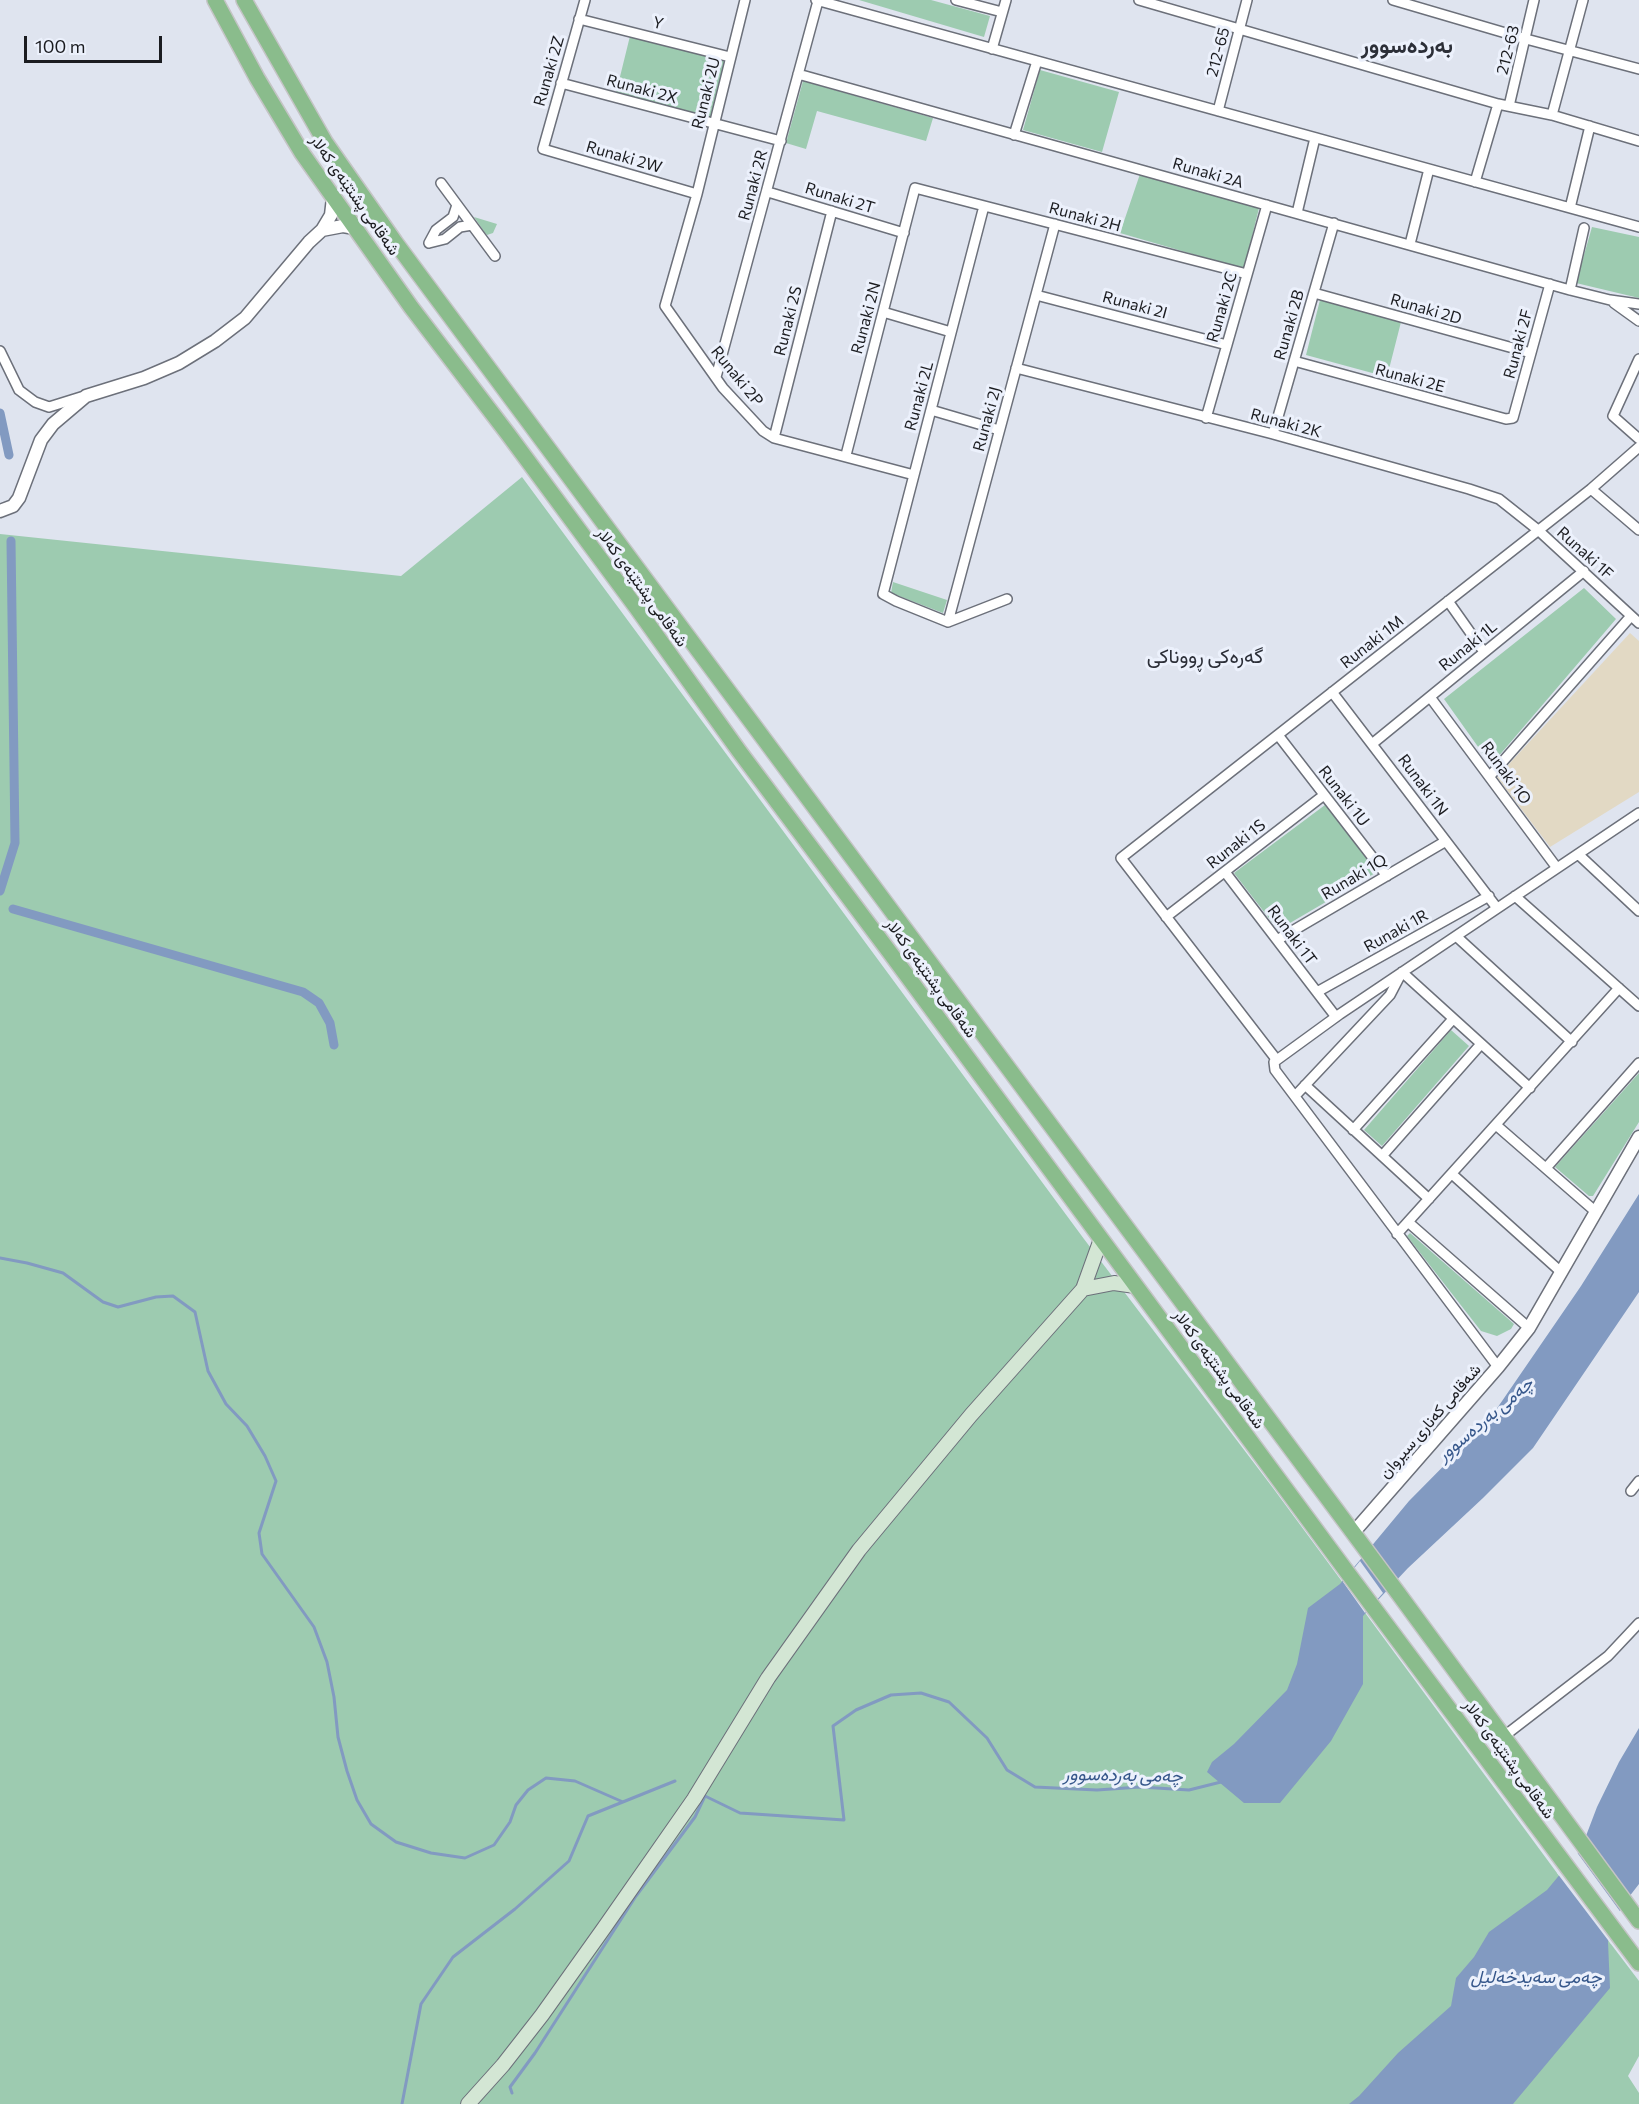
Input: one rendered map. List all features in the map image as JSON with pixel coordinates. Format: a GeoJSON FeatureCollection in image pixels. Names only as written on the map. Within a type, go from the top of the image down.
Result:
{"type":"FeatureCollection","features":[{"type":"Feature","properties":{"kind":"highway","name":"شەقامی پشتێنەی کەلار"},"geometry":{"type":"LineString","coordinates":[[215,0],[257,78],[302,153],[411,307],[508,434],[636,607],[739,752],[1639,1963]]}},
{"type":"Feature","properties":{"kind":"highway","name":"شەقامی پشتێنەی کەلار"},"geometry":{"type":"LineString","coordinates":[[244,0],[325,142],[394,242],[1398,1593],[1564,1822],[1636,1916]]}},
{"type":"Feature","properties":{"kind":"highway"},"geometry":{"type":"LineString","coordinates":[[302,153],[302,144],[309,137],[317,136],[325,142]]}},
{"type":"Feature","properties":{"kind":"highway"},"geometry":{"type":"LineString","coordinates":[[820,859],[829,859],[841,843]]}},
{"type":"Feature","properties":{"kind":"main road"},"geometry":{"type":"LineString","coordinates":[[468,2104],[529,2032],[604,1928],[694,1799],[774,1670],[859,1550],[971,1415],[1083,1289],[1101,1239]]}},
{"type":"Feature","properties":{"kind":"main road"},"geometry":{"type":"LineString","coordinates":[[1083,1289],[1114,1283],[1135,1286]]}},
{"type":"Feature","properties":{"kind":"street","name":"Runaki 2Z"},"geometry":{"type":"LineString","coordinates":[[543,149],[585,0]]}},
{"type":"Feature","properties":{"kind":"street","name":"Runaki 2U"},"geometry":{"type":"LineString","coordinates":[[697,194],[745,0]]}},
{"type":"Feature","properties":{"kind":"street"},"geometry":{"type":"LineString","coordinates":[[817,0],[848,4],[993,49],[1639,227]]}},
{"type":"Feature","properties":{"kind":"street","name":"Runaki 2R"},"geometry":{"type":"LineString","coordinates":[[716,376],[768,192],[817,0]]}},
{"type":"Feature","properties":{"kind":"street"},"geometry":{"type":"LineString","coordinates":[[956,0],[1002,12]]}},
{"type":"Feature","properties":{"kind":"street"},"geometry":{"type":"LineString","coordinates":[[993,49],[1006,0]]}},
{"type":"Feature","properties":{"kind":"street"},"geometry":{"type":"LineString","coordinates":[[1139,0],[1498,104],[1552,115],[1639,141]]}},
{"type":"Feature","properties":{"kind":"street","name":"212-65"},"geometry":{"type":"LineString","coordinates":[[1218,111],[1246,0]]}},
{"type":"Feature","properties":{"kind":"street"},"geometry":{"type":"LineString","coordinates":[[1393,0],[1639,69]]}},
{"type":"Feature","properties":{"kind":"street","name":"212-63"},"geometry":{"type":"LineString","coordinates":[[1509,106],[1534,0]]}},
{"type":"Feature","properties":{"kind":"street"},"geometry":{"type":"LineString","coordinates":[[1552,115],[1583,0]]}},
{"type":"Feature","properties":{"kind":"street","name":"Y"},"geometry":{"type":"LineString","coordinates":[[579,19],[730,57]]}},
{"type":"Feature","properties":{"kind":"street"},"geometry":{"type":"LineString","coordinates":[[1014,135],[1037,61]]}},
{"type":"Feature","properties":{"kind":"street","name":"Runaki 2A"},"geometry":{"type":"LineString","coordinates":[[798,74],[1570,290],[1610,300],[1639,304]]}},
{"type":"Feature","properties":{"kind":"street","name":"Runaki 2X"},"geometry":{"type":"LineString","coordinates":[[561,83],[781,141]]}},
{"type":"Feature","properties":{"kind":"street"},"geometry":{"type":"LineString","coordinates":[[1475,182],[1498,104]]}},
{"type":"Feature","properties":{"kind":"street"},"geometry":{"type":"LineString","coordinates":[[1570,208],[1590,126]]}},
{"type":"Feature","properties":{"kind":"street"},"geometry":{"type":"LineString","coordinates":[[1297,213],[1315,138]]}},
{"type":"Feature","properties":{"kind":"street","name":"Runaki 2W"},"geometry":{"type":"LineString","coordinates":[[543,149],[697,194]]}},
{"type":"Feature","properties":{"kind":"street"},"geometry":{"type":"LineString","coordinates":[[1410,244],[1429,169]]}},
{"type":"Feature","properties":{"kind":"street"},"geometry":{"type":"LineString","coordinates":[[441,183],[495,256]]}},
{"type":"Feature","properties":{"kind":"street","name":"Runaki 2H"},"geometry":{"type":"LineString","coordinates":[[915,188],[1247,274]]}},
{"type":"Feature","properties":{"kind":"street","name":"Runaki 2N"},"geometry":{"type":"LineString","coordinates":[[846,455],[915,188]]}},
{"type":"Feature","properties":{"kind":"street","name":"Runaki 2T"},"geometry":{"type":"LineString","coordinates":[[768,192],[904,233]]}},
{"type":"Feature","properties":{"kind":"street","name":"Runaki 2P"},"geometry":{"type":"LineString","coordinates":[[697,194],[665,306],[723,388],[763,431],[774,438],[846,455],[914,475]]}},
{"type":"Feature","properties":{"kind":"street"},"geometry":{"type":"LineString","coordinates":[[0,351],[19,390],[35,402],[49,407],[144,378],[179,363],[215,341],[253,311],[309,242],[322,230],[331,215],[333,198]]}},
{"type":"Feature","properties":{"kind":"street"},"geometry":{"type":"LineString","coordinates":[[457,205],[453,217],[436,230],[429,243],[445,239],[460,227],[472,225]]}},
{"type":"Feature","properties":{"kind":"street","name":"Runaki 2C"},"geometry":{"type":"LineString","coordinates":[[1206,418],[1267,205]]}},
{"type":"Feature","properties":{"kind":"street","name":"Runaki 2L"},"geometry":{"type":"LineString","coordinates":[[948,622],[896,602],[882,594],[984,206]]}},
{"type":"Feature","properties":{"kind":"street","name":"Runaki 2S"},"geometry":{"type":"LineString","coordinates":[[774,438],[832,211]]}},
{"type":"Feature","properties":{"kind":"street","name":"Runaki 2B"},"geometry":{"type":"LineString","coordinates":[[1273,434],[1334,223]]}},
{"type":"Feature","properties":{"kind":"street","name":"Runaki 2J"},"geometry":{"type":"LineString","coordinates":[[948,622],[1055,224]]}},
{"type":"Feature","properties":{"kind":"street"},"geometry":{"type":"LineString","coordinates":[[322,230],[343,226],[355,228]]}},
{"type":"Feature","properties":{"kind":"street"},"geometry":{"type":"LineString","coordinates":[[1570,290],[1584,228]]}},
{"type":"Feature","properties":{"kind":"street","name":"Runaki 2F"},"geometry":{"type":"LineString","coordinates":[[1516,412],[1550,284]]}},
{"type":"Feature","properties":{"kind":"street","name":"Runaki 2D"},"geometry":{"type":"LineString","coordinates":[[1314,293],[1531,353]]}},
{"type":"Feature","properties":{"kind":"street","name":"Runaki 2I"},"geometry":{"type":"LineString","coordinates":[[1036,295],[1227,345]]}},
{"type":"Feature","properties":{"kind":"street"},"geometry":{"type":"LineString","coordinates":[[1610,300],[1639,321]]}},
{"type":"Feature","properties":{"kind":"street"},"geometry":{"type":"LineString","coordinates":[[883,312],[951,332]]}},
{"type":"Feature","properties":{"kind":"street"},"geometry":{"type":"LineString","coordinates":[[1639,359],[1613,416],[1639,439]]}},
{"type":"Feature","properties":{"kind":"street","name":"Runaki 2E"},"geometry":{"type":"LineString","coordinates":[[1294,361],[1506,419],[1513,418],[1516,412]]}},
{"type":"Feature","properties":{"kind":"street","name":"Runaki 2K"},"geometry":{"type":"LineString","coordinates":[[1016,368],[1273,434],[1469,489],[1499,499],[1538,530]]}},
{"type":"Feature","properties":{"kind":"street"},"geometry":{"type":"LineString","coordinates":[[0,510],[7,510],[19,498],[41,440],[53,424],[86,396]]}},
{"type":"Feature","properties":{"kind":"street"},"geometry":{"type":"LineString","coordinates":[[931,410],[999,430]]}},
{"type":"Feature","properties":{"kind":"street","name":"Runaki 1M"},"geometry":{"type":"LineString","coordinates":[[1166,917],[1121,858],[1591,489],[1639,447]]}},
{"type":"Feature","properties":{"kind":"street"},"geometry":{"type":"LineString","coordinates":[[1591,489],[1639,530]]}},
{"type":"Feature","properties":{"kind":"street","name":"Runaki 1F"},"geometry":{"type":"LineString","coordinates":[[1538,530],[1635,619]]}},
{"type":"Feature","properties":{"kind":"street","name":"Runaki 1L"},"geometry":{"type":"LineString","coordinates":[[1372,744],[1584,571]]}},
{"type":"Feature","properties":{"kind":"street"},"geometry":{"type":"LineString","coordinates":[[948,622],[1007,599]]}},
{"type":"Feature","properties":{"kind":"street"},"geometry":{"type":"LineString","coordinates":[[1448,601],[1484,652]]}},
{"type":"Feature","properties":{"kind":"street"},"geometry":{"type":"LineString","coordinates":[[1490,776],[1635,619]]}},
{"type":"Feature","properties":{"kind":"street","name":"Runaki 1N"},"geometry":{"type":"LineString","coordinates":[[1332,692],[1497,908]]}},
{"type":"Feature","properties":{"kind":"street","name":"Runaki 1O"},"geometry":{"type":"LineString","coordinates":[[1430,697],[1557,868]]}},
{"type":"Feature","properties":{"kind":"street","name":"Runaki 1U"},"geometry":{"type":"LineString","coordinates":[[1278,735],[1387,876]]}},
{"type":"Feature","properties":{"kind":"street","name":"Runaki 1S"},"geometry":{"type":"LineString","coordinates":[[1166,917],[1324,795]]}},
{"type":"Feature","properties":{"kind":"street"},"geometry":{"type":"LineString","coordinates":[[1498,1367],[1275,1070],[1274,1064],[1276,1059],[1402,972],[1637,817]]}},
{"type":"Feature","properties":{"kind":"street","name":"Runaki 1Q"},"geometry":{"type":"LineString","coordinates":[[1277,940],[1446,841]]}},
{"type":"Feature","properties":{"kind":"street"},"geometry":{"type":"LineString","coordinates":[[1578,854],[1639,911]]}},
{"type":"Feature","properties":{"kind":"street","name":"Runaki 1T"},"geometry":{"type":"LineString","coordinates":[[1225,872],[1336,1017]]}},
{"type":"Feature","properties":{"kind":"street","name":"Runaki 1R"},"geometry":{"type":"LineString","coordinates":[[1317,992],[1489,896]]}},
{"type":"Feature","properties":{"kind":"street"},"geometry":{"type":"LineString","coordinates":[[1515,896],[1639,1006]]}},
{"type":"Feature","properties":{"kind":"street"},"geometry":{"type":"LineString","coordinates":[[1166,917],[1276,1059]]}},
{"type":"Feature","properties":{"kind":"street"},"geometry":{"type":"LineString","coordinates":[[1456,936],[1572,1042]]}},
{"type":"Feature","properties":{"kind":"street"},"geometry":{"type":"LineString","coordinates":[[1402,972],[1530,1088]]}},
{"type":"Feature","properties":{"kind":"street"},"geometry":{"type":"LineString","coordinates":[[1295,1096],[1390,995],[1402,972]]}},
{"type":"Feature","properties":{"kind":"street"},"geometry":{"type":"LineString","coordinates":[[1397,1234],[1619,988]]}},
{"type":"Feature","properties":{"kind":"street"},"geometry":{"type":"LineString","coordinates":[[1353,1130],[1453,1018]]}},
{"type":"Feature","properties":{"kind":"street"},"geometry":{"type":"LineString","coordinates":[[1382,1156],[1480,1044]]}},
{"type":"Feature","properties":{"kind":"street"},"geometry":{"type":"LineString","coordinates":[[1546,1168],[1639,1064]]}},
{"type":"Feature","properties":{"kind":"street"},"geometry":{"type":"LineString","coordinates":[[1305,1085],[1429,1199]]}},
{"type":"Feature","properties":{"kind":"street"},"geometry":{"type":"LineString","coordinates":[[1496,1125],[1596,1212]]}},
{"type":"Feature","properties":{"kind":"street","name":"شەقامی کەناری سیروان"},"geometry":{"type":"LineString","coordinates":[[1357,1539],[1529,1328],[1639,1137]]}},
{"type":"Feature","properties":{"kind":"street"},"geometry":{"type":"LineString","coordinates":[[1452,1174],[1561,1272]]}},
{"type":"Feature","properties":{"kind":"street"},"geometry":{"type":"LineString","coordinates":[[1408,1222],[1529,1328]]}},
{"type":"Feature","properties":{"kind":"street"},"geometry":{"type":"LineString","coordinates":[[1630,1491],[1639,1481]]}},
{"type":"Feature","properties":{"kind":"street"},"geometry":{"type":"LineString","coordinates":[[1503,1737],[1608,1656],[1639,1623]]}},
{"type":"Feature","properties":{"kind":"shaded area"},"geometry":{"type":"Polygon","coordinates":[[[1630,633],[1639,641],[1639,792],[1550,847],[1497,777],[1630,633]]]}},
{"type":"Feature","properties":{"kind":"green space"},"geometry":{"type":"Polygon","coordinates":[[[859,0],[931,0],[990,16],[984,37],[859,0]]]}},
{"type":"Feature","properties":{"kind":"green space"},"geometry":{"type":"Polygon","coordinates":[[[630,36],[725,60],[711,118],[616,93],[630,36]]]}},
{"type":"Feature","properties":{"kind":"green space"},"geometry":{"type":"Polygon","coordinates":[[[1040,70],[1119,92],[1102,152],[1023,130],[1040,70]]]}},
{"type":"Feature","properties":{"kind":"green space"},"geometry":{"type":"Polygon","coordinates":[[[803,81],[933,118],[926,141],[817,111],[806,149],[786,143],[803,81]]]}},
{"type":"Feature","properties":{"kind":"green space"},"geometry":{"type":"Polygon","coordinates":[[[1140,174],[1259,208],[1244,269],[1120,233],[1140,174]]]}},
{"type":"Feature","properties":{"kind":"green space"},"geometry":{"type":"Polygon","coordinates":[[[474,217],[497,224],[493,233],[487,235],[474,217]]]}},
{"type":"Feature","properties":{"kind":"green space"},"geometry":{"type":"Polygon","coordinates":[[[1592,227],[1639,237],[1639,298],[1576,283],[1592,227]]]}},
{"type":"Feature","properties":{"kind":"green space"},"geometry":{"type":"Polygon","coordinates":[[[1320,300],[1401,322],[1387,377],[1306,355],[1320,300]]]}},
{"type":"Feature","properties":{"kind":"green space"},"geometry":{"type":"Polygon","coordinates":[[[522,477],[1084,1239],[1273,1488],[1639,1981],[1639,2056],[1628,2076],[1639,2093],[1639,2104],[0,2104],[0,534],[401,576],[522,477]]]}},
{"type":"Feature","properties":{"kind":"green space"},"geometry":{"type":"Polygon","coordinates":[[[893,582],[947,600],[943,613],[891,593],[893,582]]]}},
{"type":"Feature","properties":{"kind":"green space"},"geometry":{"type":"Polygon","coordinates":[[[1584,588],[1616,619],[1491,765],[1444,699],[1584,588]]]}},
{"type":"Feature","properties":{"kind":"green space"},"geometry":{"type":"Polygon","coordinates":[[[1325,805],[1377,872],[1278,930],[1234,873],[1325,805]]]}},
{"type":"Feature","properties":{"kind":"green space"},"geometry":{"type":"Polygon","coordinates":[[[1451,1030],[1469,1046],[1382,1146],[1364,1130],[1451,1030]]]}},
{"type":"Feature","properties":{"kind":"green space"},"geometry":{"type":"Polygon","coordinates":[[[1639,1073],[1639,1122],[1593,1196],[1589,1196],[1555,1167],[1639,1073]]]}},
{"type":"Feature","properties":{"kind":"green space"},"geometry":{"type":"Polygon","coordinates":[[[1410,1233],[1514,1324],[1511,1329],[1497,1336],[1481,1331],[1407,1236],[1410,1233]]]}},
{"type":"Feature","properties":{"kind":"water"},"geometry":{"type":"Polygon","coordinates":[[[1639,1194],[1639,1292],[1533,1448],[1408,1568],[1363,1616],[1363,1684],[1331,1741],[1280,1803],[1244,1803],[1207,1772],[1212,1762],[1234,1744],[1287,1690],[1297,1664],[1308,1608],[1340,1584],[1409,1501],[1489,1420],[1581,1286],[1639,1194]]]}},
{"type":"Feature","properties":{"kind":"water","name":"چەمی سەیدخەلیل"},"geometry":{"type":"Polygon","coordinates":[[[1639,1728],[1639,1884],[1622,1906],[1608,1942],[1610,1988],[1513,2104],[1349,2104],[1398,2053],[1451,2006],[1456,1978],[1474,1957],[1489,1932],[1547,1890],[1581,1849],[1597,1807],[1639,1728]]]}},
{"type":"Feature","properties":{"kind":"pier"},"geometry":{"type":"Polygon","coordinates":[[[1360,1561],[1383,1593],[1365,1613],[1343,1582],[1360,1561]]]}},
{"type":"Feature","properties":{"kind":"pier"},"geometry":{"type":"Polygon","coordinates":[[[1576,1851],[1622,1914],[1611,1944],[1557,1873],[1576,1851]]]}},
{"type":"Feature","properties":{"kind":"waterway"},"geometry":{"type":"LineString","coordinates":[[0,413],[9,455]]}},
{"type":"Feature","properties":{"kind":"waterway"},"geometry":{"type":"LineString","coordinates":[[0,891],[15,843],[11,541]]}},
{"type":"Feature","properties":{"kind":"waterway"},"geometry":{"type":"LineString","coordinates":[[13,909],[303,992],[319,1003],[330,1023],[334,1045]]}},
{"type":"Feature","properties":{"kind":"waterway"},"geometry":{"type":"LineString","coordinates":[[0,1258],[63,1273],[103,1302],[118,1307],[156,1297],[173,1296],[195,1312],[208,1371],[226,1404],[247,1426],[265,1456],[276,1481],[259,1533],[262,1554],[314,1627],[327,1662],[334,1697],[338,1737],[347,1771],[357,1800],[371,1824],[396,1842],[431,1853],[465,1858],[494,1845],[510,1822],[516,1805],[528,1790],[546,1778],[575,1781],[623,1802]]}},
{"type":"Feature","properties":{"kind":"waterway","name":"چەمی بەردەسوور"},"geometry":{"type":"LineString","coordinates":[[512,2093],[510,2087],[535,2053],[636,1896],[695,1817],[705,1796],[740,1813],[844,1820],[833,1726],[856,1710],[891,1695],[921,1693],[949,1702],[987,1738],[1007,1770],[1035,1787],[1097,1790],[1140,1787],[1189,1790],[1221,1782]]}},
{"type":"Feature","properties":{"kind":"waterway"},"geometry":{"type":"LineString","coordinates":[[402,2104],[421,2004],[453,1957],[515,1909],[569,1861],[588,1816],[675,1781]]}},
{"type":"Feature","properties":{"kind":"district","name":"بەردەسوور"},"geometry":{"type":"Point","coordinates":[1407,46]}},
{"type":"Feature","properties":{"kind":"district","name":"گەرەکی ڕووناکی"},"geometry":{"type":"Point","coordinates":[1205,656]}}]}
